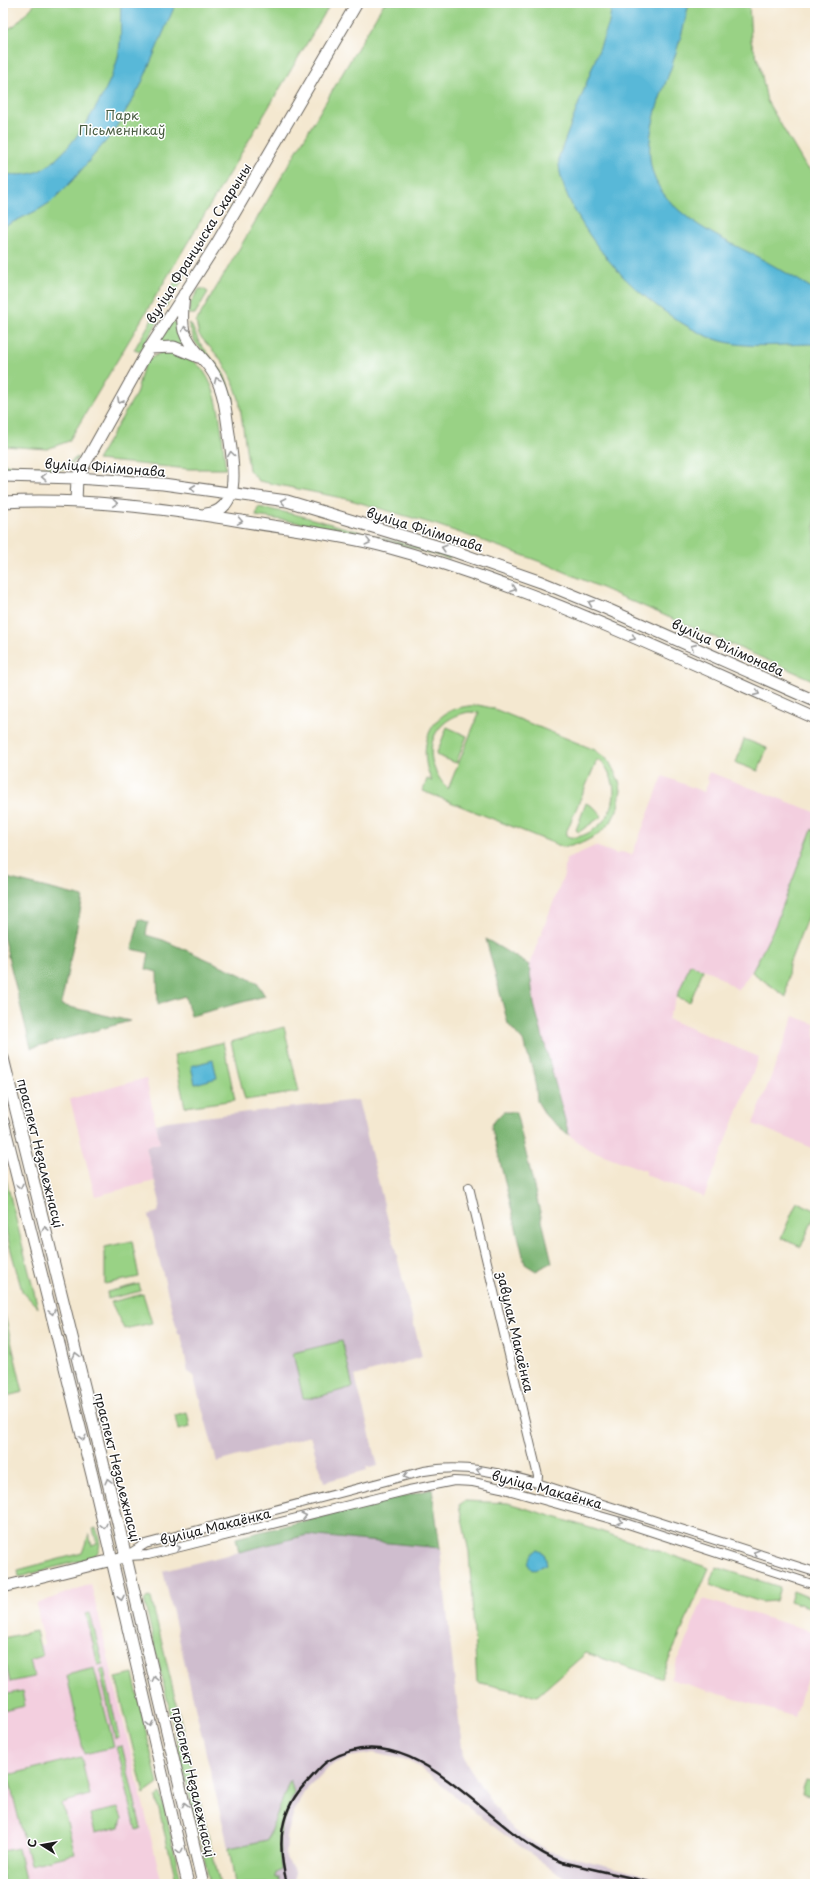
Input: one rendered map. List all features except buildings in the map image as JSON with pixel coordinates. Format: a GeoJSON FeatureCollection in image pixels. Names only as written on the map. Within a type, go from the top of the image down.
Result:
{"type":"FeatureCollection","features":[{"type":"Feature","properties":{"kind":"main road","name":"вуліца Францыска Скарыны"},"geometry":{"type":"LineString","coordinates":[[76,502],[77,478],[149,348],[216,243],[357,3]]}},
{"type":"Feature","properties":{"kind":"main road"},"geometry":{"type":"LineString","coordinates":[[184,292],[184,330],[192,347],[204,359],[216,376],[223,397],[234,470],[231,492],[228,501],[214,513],[202,515]]}},
{"type":"Feature","properties":{"kind":"main road"},"geometry":{"type":"LineString","coordinates":[[149,348],[180,348],[204,359]]}},
{"type":"Feature","properties":{"kind":"main road","name":"вуліца Філімонава"},"geometry":{"type":"LineString","coordinates":[[3,476],[77,478],[163,484],[231,492],[287,501],[481,560],[607,609],[815,701]]}},
{"type":"Feature","properties":{"kind":"main road"},"geometry":{"type":"LineString","coordinates":[[3,502],[76,502],[118,504],[202,515],[339,536],[424,558],[476,575],[586,618],[815,718]]}},
{"type":"Feature","properties":{"kind":"main road"},"geometry":{"type":"LineString","coordinates":[[476,575],[481,560]]}},
{"type":"Feature","properties":{"kind":"main road","name":"праспект Незалежнасці"},"geometry":{"type":"LineString","coordinates":[[3,1058],[126,1556],[204,1884]]}},
{"type":"Feature","properties":{"kind":"main road","name":"праспект Незалежнасці"},"geometry":{"type":"LineString","coordinates":[[3,1121],[112,1560],[188,1884]]}},
{"type":"Feature","properties":{"kind":"main road"},"geometry":{"type":"LineString","coordinates":[[3,1587],[126,1556]]}},
{"type":"Feature","properties":{"kind":"street","name":"завулак Макаёнка"},"geometry":{"type":"LineString","coordinates":[[469,1187],[538,1476],[537,1483]]}},
{"type":"Feature","properties":{"kind":"street","name":"вуліца Макаёнка"},"geometry":{"type":"LineString","coordinates":[[126,1556],[145,1544],[444,1467],[471,1468],[537,1483],[702,1537],[794,1564],[815,1572]]}},
{"type":"Feature","properties":{"kind":"street"},"geometry":{"type":"LineString","coordinates":[[444,1467],[446,1482]]}},
{"type":"Feature","properties":{"kind":"street","name":"вуліца Макаёнка"},"geometry":{"type":"LineString","coordinates":[[126,1556],[148,1555],[446,1482],[473,1482],[526,1494],[653,1531],[710,1552],[815,1585]]}},
{"type":"Feature","properties":{"kind":"street"},"geometry":{"type":"LineString","coordinates":[[790,1577],[794,1564]]}},
{"type":"Feature","properties":{"kind":"shaded area"},"geometry":{"type":"Polygon","coordinates":[[[709,772],[815,812],[815,884],[738,990],[715,974],[690,964],[668,1019],[759,1057],[704,1197],[646,1175],[646,1171],[588,1149],[569,1135],[534,1004],[529,965],[564,875],[566,859],[595,846],[617,854],[622,852],[632,855],[663,776],[704,792],[709,781],[706,779],[709,772]]]}},
{"type":"Feature","properties":{"kind":"shaded area"},"geometry":{"type":"Polygon","coordinates":[[[794,1016],[815,1024],[815,1149],[753,1124],[794,1016]]]}},
{"type":"Feature","properties":{"kind":"shaded area"},"geometry":{"type":"Polygon","coordinates":[[[146,1078],[160,1143],[146,1147],[155,1181],[95,1196],[70,1099],[146,1078]]]}},
{"type":"Feature","properties":{"kind":"shaded area"},"geometry":{"type":"Polygon","coordinates":[[[358,1100],[422,1357],[355,1376],[378,1466],[369,1468],[366,1466],[367,1470],[324,1482],[310,1436],[217,1462],[193,1375],[188,1372],[181,1334],[178,1334],[148,1215],[158,1212],[160,1202],[146,1147],[160,1143],[156,1124],[167,1121],[358,1100]]]}},
{"type":"Feature","properties":{"kind":"shaded area"},"geometry":{"type":"Polygon","coordinates":[[[307,1535],[440,1548],[463,1757],[489,1799],[513,1830],[548,1851],[680,1884],[572,1884],[475,1813],[421,1768],[404,1759],[373,1753],[349,1757],[331,1765],[304,1792],[294,1812],[287,1836],[286,1858],[295,1871],[295,1884],[237,1884],[163,1571],[307,1535]]]}},
{"type":"Feature","properties":{"kind":"shaded area"},"geometry":{"type":"Polygon","coordinates":[[[91,1584],[162,1884],[3,1884],[3,1654],[44,1644],[36,1604],[91,1584]]]}},
{"type":"Feature","properties":{"kind":"shaded area"},"geometry":{"type":"Polygon","coordinates":[[[703,1599],[815,1632],[815,1653],[795,1717],[670,1679],[703,1599]]]}},
{"type":"Feature","properties":{"kind":"green space","name":"Парк Пісьменнікаў"},"geometry":{"type":"Polygon","coordinates":[[[36,3],[331,3],[69,441],[47,449],[3,446],[3,31],[14,26],[36,3]]]}},
{"type":"Feature","properties":{"kind":"green space"},"geometry":{"type":"Polygon","coordinates":[[[384,3],[749,3],[751,41],[760,66],[767,101],[806,167],[815,173],[815,681],[549,565],[437,525],[347,499],[259,481],[249,470],[239,399],[235,387],[223,362],[199,335],[196,322],[384,3]]]}},
{"type":"Feature","properties":{"kind":"green space"},"geometry":{"type":"Polygon","coordinates":[[[188,260],[189,261],[183,279],[166,307],[164,306],[163,302],[188,260]]]}},
{"type":"Feature","properties":{"kind":"green space"},"geometry":{"type":"Polygon","coordinates":[[[199,289],[203,289],[208,292],[195,314],[188,314],[191,302],[199,289]]]}},
{"type":"Feature","properties":{"kind":"green space"},"geometry":{"type":"Polygon","coordinates":[[[159,313],[162,315],[140,352],[134,350],[155,314],[159,313]]]}},
{"type":"Feature","properties":{"kind":"green space"},"geometry":{"type":"Polygon","coordinates":[[[169,320],[178,324],[183,346],[159,344],[169,320]]]}},
{"type":"Feature","properties":{"kind":"green space"},"geometry":{"type":"Polygon","coordinates":[[[188,323],[191,324],[199,342],[224,374],[234,399],[233,402],[218,370],[195,342],[188,323]]]}},
{"type":"Feature","properties":{"kind":"green space"},"geometry":{"type":"Polygon","coordinates":[[[171,350],[195,362],[204,372],[211,384],[219,412],[226,469],[189,469],[97,460],[136,394],[143,368],[148,360],[160,353],[171,350]]]}},
{"type":"Feature","properties":{"kind":"green space"},"geometry":{"type":"Polygon","coordinates":[[[77,457],[78,458],[70,466],[64,469],[3,468],[3,464],[31,467],[63,466],[67,465],[77,457]]]}},
{"type":"Feature","properties":{"kind":"green space"},"geometry":{"type":"Polygon","coordinates":[[[258,507],[294,514],[450,556],[449,559],[382,539],[339,529],[256,516],[258,507]]]}},
{"type":"Feature","properties":{"kind":"green space"},"geometry":{"type":"Polygon","coordinates":[[[478,705],[492,708],[595,750],[609,761],[619,781],[621,790],[618,808],[611,822],[599,834],[584,842],[563,847],[423,791],[427,779],[432,781],[428,772],[425,753],[426,743],[433,725],[451,710],[478,705]],[[469,712],[455,716],[444,723],[437,732],[432,743],[431,754],[434,766],[439,778],[448,789],[479,713],[469,712]],[[597,760],[565,835],[578,837],[586,834],[601,823],[611,808],[614,791],[612,782],[605,767],[597,760]]]}},
{"type":"Feature","properties":{"kind":"green space"},"geometry":{"type":"Polygon","coordinates":[[[447,727],[467,736],[456,763],[436,755],[447,727]]]}},
{"type":"Feature","properties":{"kind":"green space"},"geometry":{"type":"Polygon","coordinates":[[[744,739],[767,748],[758,771],[736,763],[744,739]]]}},
{"type":"Feature","properties":{"kind":"green space"},"geometry":{"type":"Polygon","coordinates":[[[586,803],[595,808],[602,816],[579,832],[576,830],[586,803]]]}},
{"type":"Feature","properties":{"kind":"green space"},"geometry":{"type":"Polygon","coordinates":[[[812,829],[815,831],[815,898],[789,964],[786,997],[752,972],[775,926],[812,829]]]}},
{"type":"Feature","properties":{"kind":"green space"},"geometry":{"type":"Polygon","coordinates":[[[3,877],[83,897],[61,1005],[130,1021],[31,1048],[3,936],[3,877]]]}},
{"type":"Feature","properties":{"kind":"green space"},"geometry":{"type":"Polygon","coordinates":[[[139,919],[148,922],[146,935],[163,940],[257,983],[265,996],[191,1016],[185,996],[158,1004],[157,972],[146,969],[149,953],[132,949],[139,919]]]}},
{"type":"Feature","properties":{"kind":"green space"},"geometry":{"type":"Polygon","coordinates":[[[486,939],[529,965],[534,1004],[569,1135],[546,1116],[537,1101],[535,1076],[523,1041],[508,1024],[486,939]]]}},
{"type":"Feature","properties":{"kind":"green space"},"geometry":{"type":"Polygon","coordinates":[[[690,964],[703,970],[690,1002],[677,997],[690,964]]]}},
{"type":"Feature","properties":{"kind":"green space"},"geometry":{"type":"Polygon","coordinates":[[[284,1027],[299,1092],[245,1100],[231,1042],[284,1027]]]}},
{"type":"Feature","properties":{"kind":"green space"},"geometry":{"type":"Polygon","coordinates":[[[223,1042],[235,1100],[185,1107],[174,1055],[223,1042]]]}},
{"type":"Feature","properties":{"kind":"green space"},"geometry":{"type":"Polygon","coordinates":[[[503,1112],[516,1112],[552,1262],[536,1271],[525,1264],[491,1125],[503,1112]]]}},
{"type":"Feature","properties":{"kind":"green space"},"geometry":{"type":"Polygon","coordinates":[[[3,1167],[38,1308],[22,1291],[3,1221],[3,1167]]]}},
{"type":"Feature","properties":{"kind":"green space"},"geometry":{"type":"Polygon","coordinates":[[[797,1202],[815,1210],[815,1215],[801,1247],[781,1238],[797,1202]]]}},
{"type":"Feature","properties":{"kind":"green space"},"geometry":{"type":"Polygon","coordinates":[[[132,1241],[139,1277],[105,1284],[105,1247],[132,1241]]]}},
{"type":"Feature","properties":{"kind":"green space"},"geometry":{"type":"Polygon","coordinates":[[[139,1284],[141,1291],[108,1299],[107,1292],[139,1284]]]}},
{"type":"Feature","properties":{"kind":"green space"},"geometry":{"type":"Polygon","coordinates":[[[143,1294],[152,1323],[124,1329],[111,1302],[143,1294]]]}},
{"type":"Feature","properties":{"kind":"green space"},"geometry":{"type":"Polygon","coordinates":[[[3,1307],[23,1392],[3,1397],[3,1307]]]}},
{"type":"Feature","properties":{"kind":"green space"},"geometry":{"type":"Polygon","coordinates":[[[342,1341],[353,1387],[314,1398],[303,1398],[293,1353],[342,1341]]]}},
{"type":"Feature","properties":{"kind":"green space"},"geometry":{"type":"Polygon","coordinates":[[[187,1412],[190,1427],[178,1430],[175,1415],[187,1412]]]}},
{"type":"Feature","properties":{"kind":"green space"},"geometry":{"type":"Polygon","coordinates":[[[432,1489],[440,1548],[307,1535],[239,1552],[236,1538],[432,1489]]]}},
{"type":"Feature","properties":{"kind":"green space"},"geometry":{"type":"Polygon","coordinates":[[[465,1501],[508,1503],[597,1530],[709,1568],[661,1678],[586,1653],[537,1696],[477,1682],[469,1552],[459,1505],[465,1501]]]}},
{"type":"Feature","properties":{"kind":"green space"},"geometry":{"type":"Polygon","coordinates":[[[96,1528],[100,1544],[98,1551],[93,1557],[19,1577],[18,1570],[82,1553],[89,1534],[92,1546],[97,1544],[93,1529],[96,1528]]]}},
{"type":"Feature","properties":{"kind":"green space"},"geometry":{"type":"Polygon","coordinates":[[[716,1567],[780,1587],[776,1601],[761,1602],[710,1585],[716,1567]]]}},
{"type":"Feature","properties":{"kind":"green space"},"geometry":{"type":"Polygon","coordinates":[[[793,1591],[815,1600],[815,1609],[790,1601],[793,1591]]]}},
{"type":"Feature","properties":{"kind":"green space"},"geometry":{"type":"Polygon","coordinates":[[[149,1597],[151,1598],[220,1884],[210,1884],[144,1600],[149,1597]]]}},
{"type":"Feature","properties":{"kind":"green space"},"geometry":{"type":"Polygon","coordinates":[[[90,1613],[103,1664],[98,1665],[86,1614],[90,1613]]]}},
{"type":"Feature","properties":{"kind":"green space"},"geometry":{"type":"Polygon","coordinates":[[[36,1631],[42,1656],[30,1660],[34,1677],[10,1682],[6,1665],[3,1666],[3,1638],[36,1631]]]}},
{"type":"Feature","properties":{"kind":"green space"},"geometry":{"type":"Polygon","coordinates":[[[94,1668],[114,1747],[84,1754],[67,1675],[94,1668]]]}},
{"type":"Feature","properties":{"kind":"green space"},"geometry":{"type":"Polygon","coordinates":[[[104,1669],[119,1738],[115,1739],[100,1670],[104,1669]]]}},
{"type":"Feature","properties":{"kind":"green space"},"geometry":{"type":"Polygon","coordinates":[[[133,1674],[158,1784],[144,1794],[116,1678],[133,1674]]]}},
{"type":"Feature","properties":{"kind":"green space"},"geometry":{"type":"Polygon","coordinates":[[[22,1691],[25,1706],[3,1711],[3,1695],[22,1691]]]}},
{"type":"Feature","properties":{"kind":"green space"},"geometry":{"type":"Polygon","coordinates":[[[122,1746],[141,1828],[136,1830],[117,1747],[122,1746]]]}},
{"type":"Feature","properties":{"kind":"green space"},"geometry":{"type":"Polygon","coordinates":[[[81,1757],[90,1795],[62,1803],[75,1854],[30,1865],[8,1775],[81,1757]]]}},
{"type":"Feature","properties":{"kind":"green space"},"geometry":{"type":"Polygon","coordinates":[[[290,1780],[294,1793],[283,1821],[279,1839],[281,1870],[276,1873],[276,1878],[279,1878],[280,1884],[235,1884],[229,1848],[267,1840],[290,1780]]]}},
{"type":"Feature","properties":{"kind":"green space"},"geometry":{"type":"Polygon","coordinates":[[[805,1780],[815,1782],[815,1797],[801,1794],[805,1780]]]}},
{"type":"Feature","properties":{"kind":"green space"},"geometry":{"type":"Polygon","coordinates":[[[161,1794],[182,1884],[177,1884],[156,1798],[161,1794]]]}},
{"type":"Feature","properties":{"kind":"green space"},"geometry":{"type":"Polygon","coordinates":[[[118,1808],[122,1818],[120,1827],[95,1833],[90,1814],[118,1808]]]}},
{"type":"Feature","properties":{"kind":"green space"},"geometry":{"type":"Polygon","coordinates":[[[18,1848],[26,1884],[3,1884],[3,1851],[18,1848]]]}},
{"type":"Feature","properties":{"kind":"water"},"geometry":{"type":"Polygon","coordinates":[[[121,3],[176,3],[140,87],[112,134],[72,181],[51,202],[3,227],[3,174],[30,174],[51,164],[75,138],[97,106],[112,74],[119,54],[121,3]]]}},
{"type":"Feature","properties":{"kind":"water"},"geometry":{"type":"Polygon","coordinates":[[[612,3],[689,3],[686,19],[652,126],[650,157],[652,172],[662,192],[684,215],[712,233],[770,263],[815,290],[815,344],[765,346],[739,344],[715,339],[694,330],[660,308],[632,285],[608,260],[584,226],[565,189],[560,172],[559,156],[609,23],[612,3]]]}},
{"type":"Feature","properties":{"kind":"water"},"geometry":{"type":"Polygon","coordinates":[[[213,1060],[217,1078],[195,1084],[191,1066],[213,1060]]]}},
{"type":"Feature","properties":{"kind":"water"},"geometry":{"type":"Polygon","coordinates":[[[537,1550],[544,1553],[547,1564],[532,1570],[529,1565],[529,1560],[532,1554],[537,1550]]]}},
{"type":"Feature","properties":{"kind":"railway"},"geometry":{"type":"LineString","coordinates":[[287,1884],[281,1842],[286,1816],[291,1803],[299,1791],[325,1763],[360,1749],[391,1751],[421,1763],[450,1782],[507,1828],[535,1848],[562,1862],[658,1884]]}}]}
